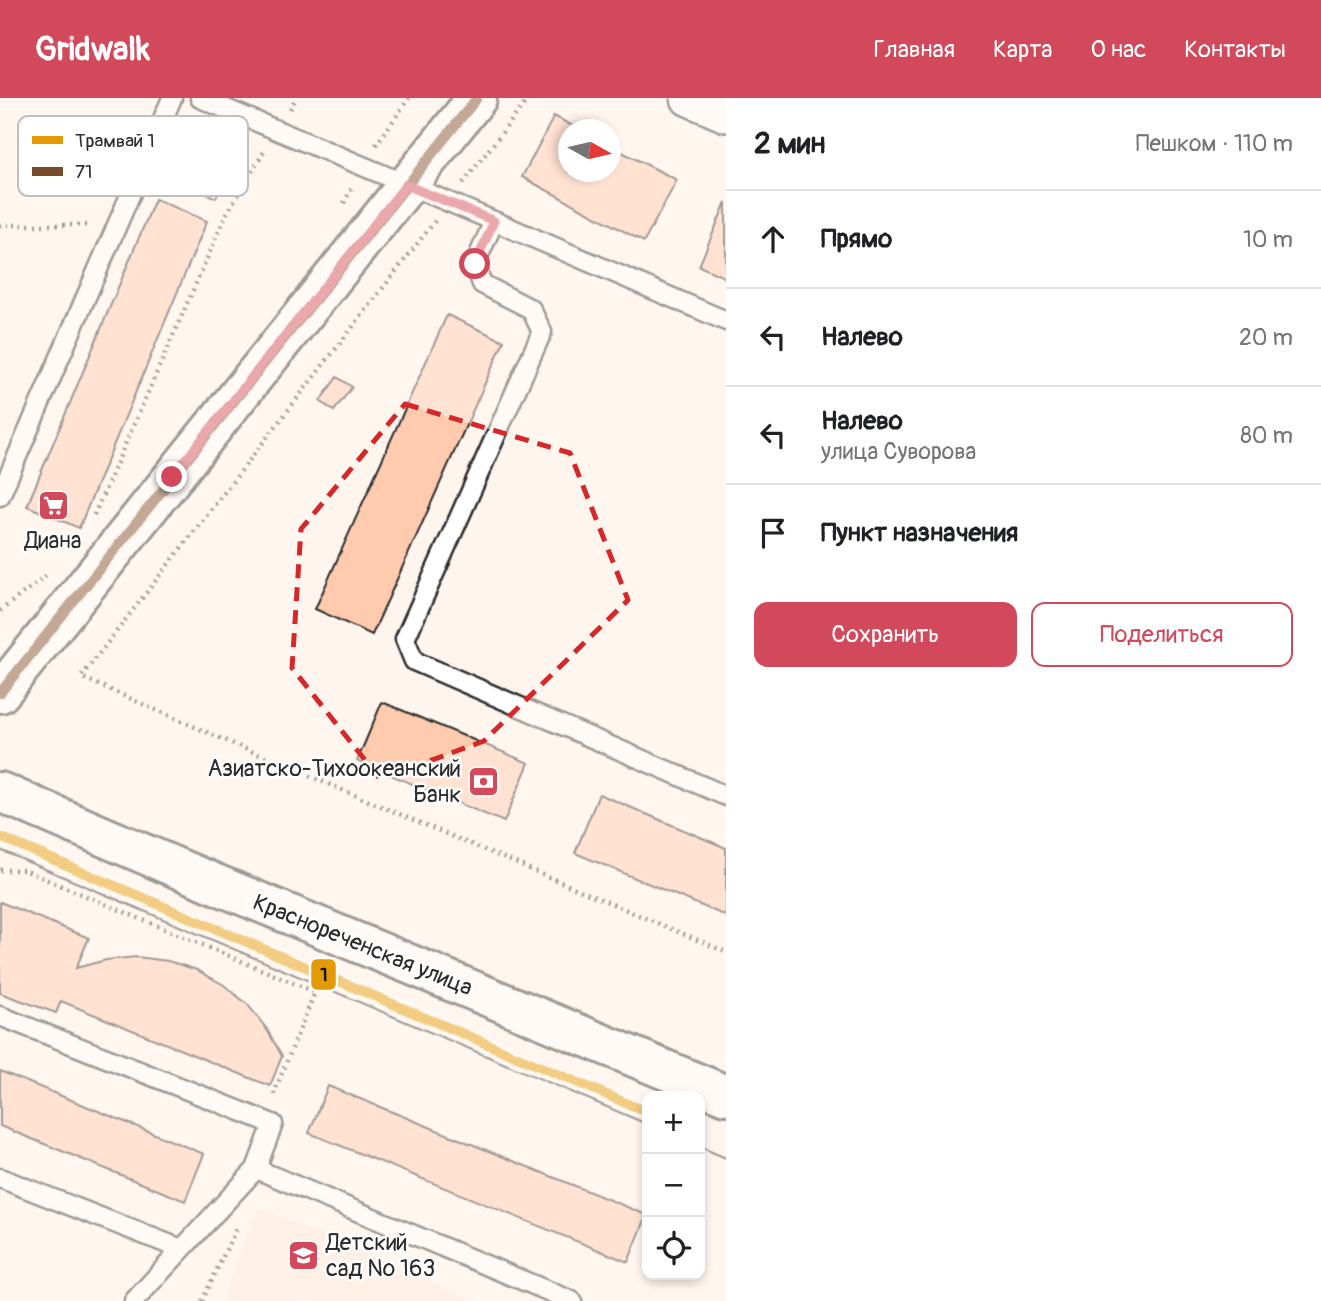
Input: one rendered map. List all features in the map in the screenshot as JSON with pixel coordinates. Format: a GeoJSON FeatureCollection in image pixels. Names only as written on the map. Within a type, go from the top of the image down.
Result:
{"type":"FeatureCollection","features":[{"type":"Feature","properties":{"kind":"main road"},"geometry":{"type":"LineString","coordinates":[[0,694],[477,98]]}},
{"type":"Feature","properties":{"kind":"main road","name":"Краснореченская улица"},"geometry":{"type":"LineString","coordinates":[[0,792],[726,1095]]}},
{"type":"Feature","properties":{"kind":"street"},"geometry":{"type":"LineString","coordinates":[[689,98],[726,114]]}},
{"type":"Feature","properties":{"kind":"lane"},"geometry":{"type":"LineString","coordinates":[[164,116],[172,98]]}},
{"type":"Feature","properties":{"kind":"lane"},"geometry":{"type":"LineString","coordinates":[[200,98],[242,116]]}},
{"type":"Feature","properties":{"kind":"lane"},"geometry":{"type":"LineString","coordinates":[[248,119],[726,321]]}},
{"type":"Feature","properties":{"kind":"lane"},"geometry":{"type":"LineString","coordinates":[[0,496],[130,196]]}},
{"type":"Feature","properties":{"kind":"lane"},"geometry":{"type":"LineString","coordinates":[[494,221],[475,264],[482,284],[531,309],[541,332],[405,639],[414,661],[726,796]]}},
{"type":"Feature","properties":{"kind":"lane"},"geometry":{"type":"LineString","coordinates":[[0,1016],[273,1124],[256,1169],[134,1301]]}},
{"type":"Feature","properties":{"kind":"lane"},"geometry":{"type":"LineString","coordinates":[[256,1169],[572,1301]]}},
{"type":"Feature","properties":{"kind":"lane"},"geometry":{"type":"LineString","coordinates":[[0,1178],[181,1249]]}},
{"type":"Feature","properties":{"kind":"path"},"geometry":{"type":"LineString","coordinates":[[248,179],[296,98]]}},
{"type":"Feature","properties":{"kind":"path"},"geometry":{"type":"LineString","coordinates":[[529,98],[82,677],[726,952]]}},
{"type":"Feature","properties":{"kind":"path"},"geometry":{"type":"LineString","coordinates":[[91,524],[227,213],[237,196]]}},
{"type":"Feature","properties":{"kind":"path"},"geometry":{"type":"LineString","coordinates":[[0,225],[117,225]]}},
{"type":"Feature","properties":{"kind":"path"},"geometry":{"type":"LineString","coordinates":[[0,611],[50,572]]}},
{"type":"Feature","properties":{"kind":"path"},"geometry":{"type":"LineString","coordinates":[[0,870],[24,870],[315,992],[263,1120]]}},
{"type":"Feature","properties":{"kind":"path"},"geometry":{"type":"LineString","coordinates":[[202,1301],[237,1227]]}},
{"type":"Feature","properties":{"kind":"highlighted area"},"geometry":{"type":"Polygon","coordinates":[[[405,404],[570,453],[628,600],[484,741],[380,779],[292,668],[301,529],[405,404]]]}},
{"type":"Feature","properties":{"kind":"shaded area","name":"Детский сад № 163"},"geometry":{"type":"Polygon","coordinates":[[[259,1208],[474,1301],[221,1301],[259,1208]]]}},
{"type":"Feature","properties":{"kind":"building"},"geometry":{"type":"Polygon","coordinates":[[[554,116],[560,119],[558,182],[621,182],[621,152],[677,180],[644,242],[522,177],[554,116]]]}},
{"type":"Feature","properties":{"kind":"building"},"geometry":{"type":"Polygon","coordinates":[[[155,199],[207,221],[79,528],[27,506],[155,199]]]}},
{"type":"Feature","properties":{"kind":"building"},"geometry":{"type":"Polygon","coordinates":[[[726,202],[726,278],[699,266],[726,202]]]}},
{"type":"Feature","properties":{"kind":"building"},"geometry":{"type":"Polygon","coordinates":[[[447,315],[504,341],[372,635],[315,609],[447,315]]]}},
{"type":"Feature","properties":{"kind":"building"},"geometry":{"type":"Polygon","coordinates":[[[337,377],[352,387],[334,411],[320,401],[337,377]]]}},
{"type":"Feature","properties":{"kind":"building"},"geometry":{"type":"Polygon","coordinates":[[[382,702],[529,763],[504,822],[357,761],[382,702]]]}},
{"type":"Feature","properties":{"kind":"building"},"geometry":{"type":"Polygon","coordinates":[[[599,794],[726,848],[726,916],[575,853],[599,794]]]}},
{"type":"Feature","properties":{"kind":"building"},"geometry":{"type":"Polygon","coordinates":[[[0,902],[89,938],[76,968],[106,960],[137,957],[168,961],[197,970],[224,985],[248,1005],[266,1028],[282,1056],[270,1086],[61,1001],[56,1013],[0,993],[0,902]]]}},
{"type":"Feature","properties":{"kind":"building"},"geometry":{"type":"Polygon","coordinates":[[[0,1071],[204,1154],[185,1201],[0,1126],[0,1071]]]}},
{"type":"Feature","properties":{"kind":"building"},"geometry":{"type":"Polygon","coordinates":[[[328,1086],[642,1213],[642,1227],[628,1262],[309,1133],[328,1086]]]}},
{"type":"Feature","properties":{"kind":"tram line","name":"1"},"geometry":{"type":"LineString","coordinates":[[0,837],[642,1110]]}},
{"type":"Feature","properties":{"kind":"tram line"},"geometry":{"type":"LineString","coordinates":[[0,850],[642,1122]]}},
{"type":"Feature","properties":{"kind":"tram line"},"geometry":{"type":"LineString","coordinates":[[705,1149],[726,1158]]}},
{"type":"Feature","properties":{"kind":"transit line","name":"71"},"geometry":{"type":"LineString","coordinates":[[0,693],[477,98]]}},
{"type":"Feature","properties":{"kind":"place","name":"Диана"},"geometry":{"type":"Point","coordinates":[53,506]}},
{"type":"Feature","properties":{"kind":"place","name":"Азиатско-Тихоокеанский Банк"},"geometry":{"type":"Point","coordinates":[484,781]}},
{"type":"Feature","properties":{"kind":"place","name":"Детский сад № 163"},"geometry":{"type":"Point","coordinates":[303,1255]}},
{"type":"Feature","properties":{"kind":"route"},"geometry":{"type":"LineString","coordinates":[[172,477],[406,185],[494,221],[475,264]]}}]}
